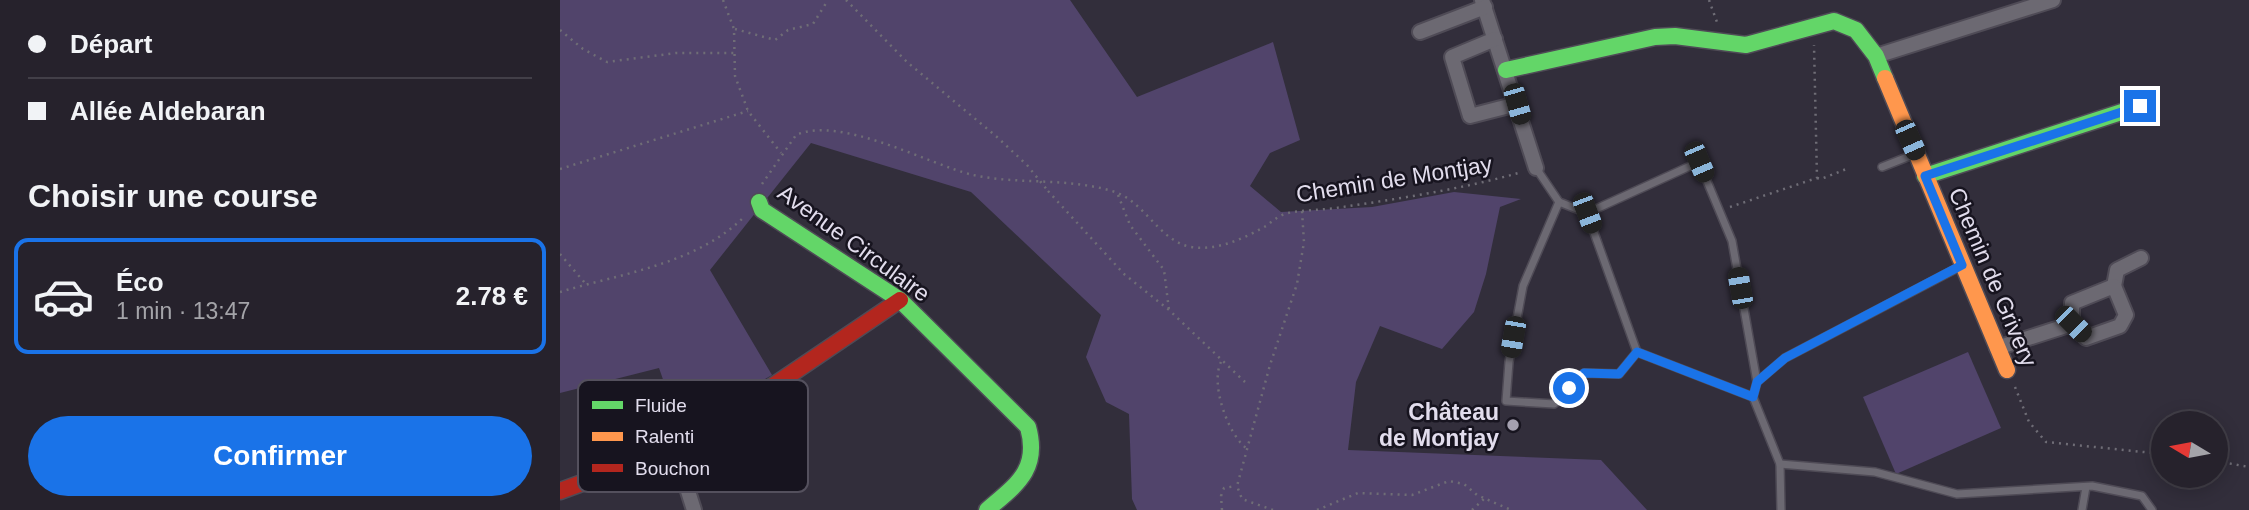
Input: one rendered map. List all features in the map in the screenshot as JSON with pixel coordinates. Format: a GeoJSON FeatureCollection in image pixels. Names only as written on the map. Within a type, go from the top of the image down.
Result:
{"type":"FeatureCollection","features":[{"type":"Feature","properties":{"kind":"street"},"geometry":{"type":"LineString","coordinates":[[1876,56],[2053,0]]}},
{"type":"Feature","properties":{"kind":"street"},"geometry":{"type":"LineString","coordinates":[[1420,32],[1484,4],[1536,169]]}},
{"type":"Feature","properties":{"kind":"street","name":"Chemin de Grivery"},"geometry":{"type":"LineString","coordinates":[[1809,29],[1834,21],[1846,24],[1856,30],[1876,56],[2007,370]]}},
{"type":"Feature","properties":{"kind":"street"},"geometry":{"type":"LineString","coordinates":[[1506,70],[1655,37],[1675,36],[1746,45],[1809,29]]}},
{"type":"Feature","properties":{"kind":"street"},"geometry":{"type":"LineString","coordinates":[[1495,38],[1452,57],[1471,116],[1517,104]]}},
{"type":"Feature","properties":{"kind":"street"},"geometry":{"type":"LineString","coordinates":[[1925,176],[2140,106]]}},
{"type":"Feature","properties":{"kind":"street","name":"Avenue Circulaire"},"geometry":{"type":"LineString","coordinates":[[759,202],[762,209],[900,300],[1028,427],[1034,442],[1033,459],[1025,475],[994,508]]}},
{"type":"Feature","properties":{"kind":"street"},"geometry":{"type":"LineString","coordinates":[[2114,286],[2072,303],[2073,324],[2086,338],[2120,326],[2126,315],[2114,286],[2117,270],[2141,258]]}},
{"type":"Feature","properties":{"kind":"street"},"geometry":{"type":"LineString","coordinates":[[780,380],[900,300]]}},
{"type":"Feature","properties":{"kind":"street"},"geometry":{"type":"LineString","coordinates":[[1997,348],[2073,324]]}},
{"type":"Feature","properties":{"kind":"street"},"geometry":{"type":"LineString","coordinates":[[560,491],[578,485]]}},
{"type":"Feature","properties":{"kind":"street"},"geometry":{"type":"LineString","coordinates":[[688,492],[694,510]]}},
{"type":"Feature","properties":{"kind":"lane"},"geometry":{"type":"LineString","coordinates":[[1882,167],[1916,154]]}},
{"type":"Feature","properties":{"kind":"lane"},"geometry":{"type":"LineString","coordinates":[[1536,169],[1559,202],[1587,213],[1699,162],[1732,241],[1757,382],[1753,397],[1780,464],[1781,510]]}},
{"type":"Feature","properties":{"kind":"lane"},"geometry":{"type":"LineString","coordinates":[[1559,202],[1523,286],[1509,362],[1506,401],[1554,404],[1584,373],[1619,374],[1637,352]]}},
{"type":"Feature","properties":{"kind":"lane"},"geometry":{"type":"LineString","coordinates":[[1587,213],[1637,352],[1753,397]]}},
{"type":"Feature","properties":{"kind":"lane"},"geometry":{"type":"LineString","coordinates":[[1757,382],[1785,358],[1962,265]]}},
{"type":"Feature","properties":{"kind":"lane"},"geometry":{"type":"LineString","coordinates":[[1780,464],[1875,472],[1957,494],[2085,486],[2142,496],[2152,510]]}},
{"type":"Feature","properties":{"kind":"lane"},"geometry":{"type":"LineString","coordinates":[[2082,510],[2085,486]]}},
{"type":"Feature","properties":{"kind":"path"},"geometry":{"type":"LineString","coordinates":[[723,0],[734,29],[735,76],[748,111],[782,153]]}},
{"type":"Feature","properties":{"kind":"path"},"geometry":{"type":"LineString","coordinates":[[734,29],[775,40],[788,30],[813,24],[828,0]]}},
{"type":"Feature","properties":{"kind":"path"},"geometry":{"type":"LineString","coordinates":[[846,0],[907,62],[998,136],[1124,274],[1169,310],[1245,382]]}},
{"type":"Feature","properties":{"kind":"path"},"geometry":{"type":"LineString","coordinates":[[1809,29],[1814,42],[1817,178]]}},
{"type":"Feature","properties":{"kind":"path"},"geometry":{"type":"LineString","coordinates":[[560,30],[583,49],[607,62],[676,54],[734,54]]}},
{"type":"Feature","properties":{"kind":"path"},"geometry":{"type":"LineString","coordinates":[[560,169],[748,111]]}},
{"type":"Feature","properties":{"kind":"path","name":"Chemin de Montjay"},"geometry":{"type":"LineString","coordinates":[[560,292],[667,262],[709,245],[759,202],[763,181],[796,135],[805,131],[832,131],[906,150],[974,175],[1057,182],[1117,192],[1137,205],[1170,238],[1188,246],[1227,245],[1286,213],[1487,182],[1536,169]]}},
{"type":"Feature","properties":{"kind":"path"},"geometry":{"type":"LineString","coordinates":[[1720,211],[1849,168]]}},
{"type":"Feature","properties":{"kind":"path"},"geometry":{"type":"LineString","coordinates":[[1117,192],[1130,225],[1164,270],[1169,310]]}},
{"type":"Feature","properties":{"kind":"path"},"geometry":{"type":"LineString","coordinates":[[1273,510],[1242,499],[1237,486],[1246,448],[1297,284],[1304,242],[1302,211]]}},
{"type":"Feature","properties":{"kind":"path"},"geometry":{"type":"LineString","coordinates":[[560,254],[586,284]]}},
{"type":"Feature","properties":{"kind":"path"},"geometry":{"type":"LineString","coordinates":[[1221,362],[1216,372],[1217,390],[1233,435],[1246,448]]}},
{"type":"Feature","properties":{"kind":"path","name":"Chemin de Grivery"},"geometry":{"type":"LineString","coordinates":[[2007,370],[2013,370],[2012,381],[2029,422],[2046,442],[2151,453]]}},
{"type":"Feature","properties":{"kind":"path"},"geometry":{"type":"LineString","coordinates":[[2228,463],[2249,467]]}},
{"type":"Feature","properties":{"kind":"path"},"geometry":{"type":"LineString","coordinates":[[1318,510],[1358,493],[1412,495],[1449,481],[1464,484],[1477,495],[1511,510]]}},
{"type":"Feature","properties":{"kind":"path"},"geometry":{"type":"LineString","coordinates":[[1222,510],[1221,496],[1224,488],[1237,486]]}},
{"type":"Feature","properties":{"kind":"path"},"geometry":{"type":"LineString","coordinates":[[1472,510],[1486,497]]}},
{"type":"Feature","properties":{"kind":"shaded area"},"geometry":{"type":"Polygon","coordinates":[[[560,0],[1070,0],[1137,97],[1273,42],[1300,140],[1270,153],[1250,186],[1281,212],[1372,207],[1454,192],[1521,199],[1500,207],[1486,274],[1474,312],[1442,349],[1380,326],[1356,382],[1348,450],[1601,460],[1647,510],[1137,510],[1132,499],[1129,414],[1106,402],[1086,357],[1101,315],[971,192],[811,143],[710,270],[772,375],[763,380],[663,380],[659,368],[611,380],[578,380],[578,388],[560,393],[560,0]]]}},
{"type":"Feature","properties":{"kind":"shaded area"},"geometry":{"type":"Polygon","coordinates":[[[1968,352],[2001,428],[1896,474],[1863,397],[1968,352]]]}},
{"type":"Feature","properties":{"kind":"traffic: fast"},"geometry":{"type":"LineString","coordinates":[[1506,70],[1655,37],[1675,36],[1746,45],[1834,21],[1856,30],[1876,56],[1885,78]]}},
{"type":"Feature","properties":{"kind":"traffic: fast"},"geometry":{"type":"LineString","coordinates":[[1925,176],[2140,106]]}},
{"type":"Feature","properties":{"kind":"traffic: fast"},"geometry":{"type":"LineString","coordinates":[[759,202],[762,210],[900,300],[1028,427],[1031,442],[1028,466],[1016,484],[987,510]]}},
{"type":"Feature","properties":{"kind":"traffic: slow"},"geometry":{"type":"LineString","coordinates":[[1885,78],[2007,370]]}},
{"type":"Feature","properties":{"kind":"traffic: jam"},"geometry":{"type":"LineString","coordinates":[[782,380],[900,300]]}},
{"type":"Feature","properties":{"kind":"traffic: jam"},"geometry":{"type":"LineString","coordinates":[[560,491],[578,484]]}},
{"type":"Feature","properties":{"kind":"place","name":"Château de Montjay"},"geometry":{"type":"Point","coordinates":[1513,425]}},
{"type":"Feature","properties":{"kind":"route"},"geometry":{"type":"LineString","coordinates":[[1569,388],[1584,373],[1619,374],[1637,352],[1753,397],[1757,382],[1785,358],[1962,265],[1925,176],[2140,106]]}}]}
